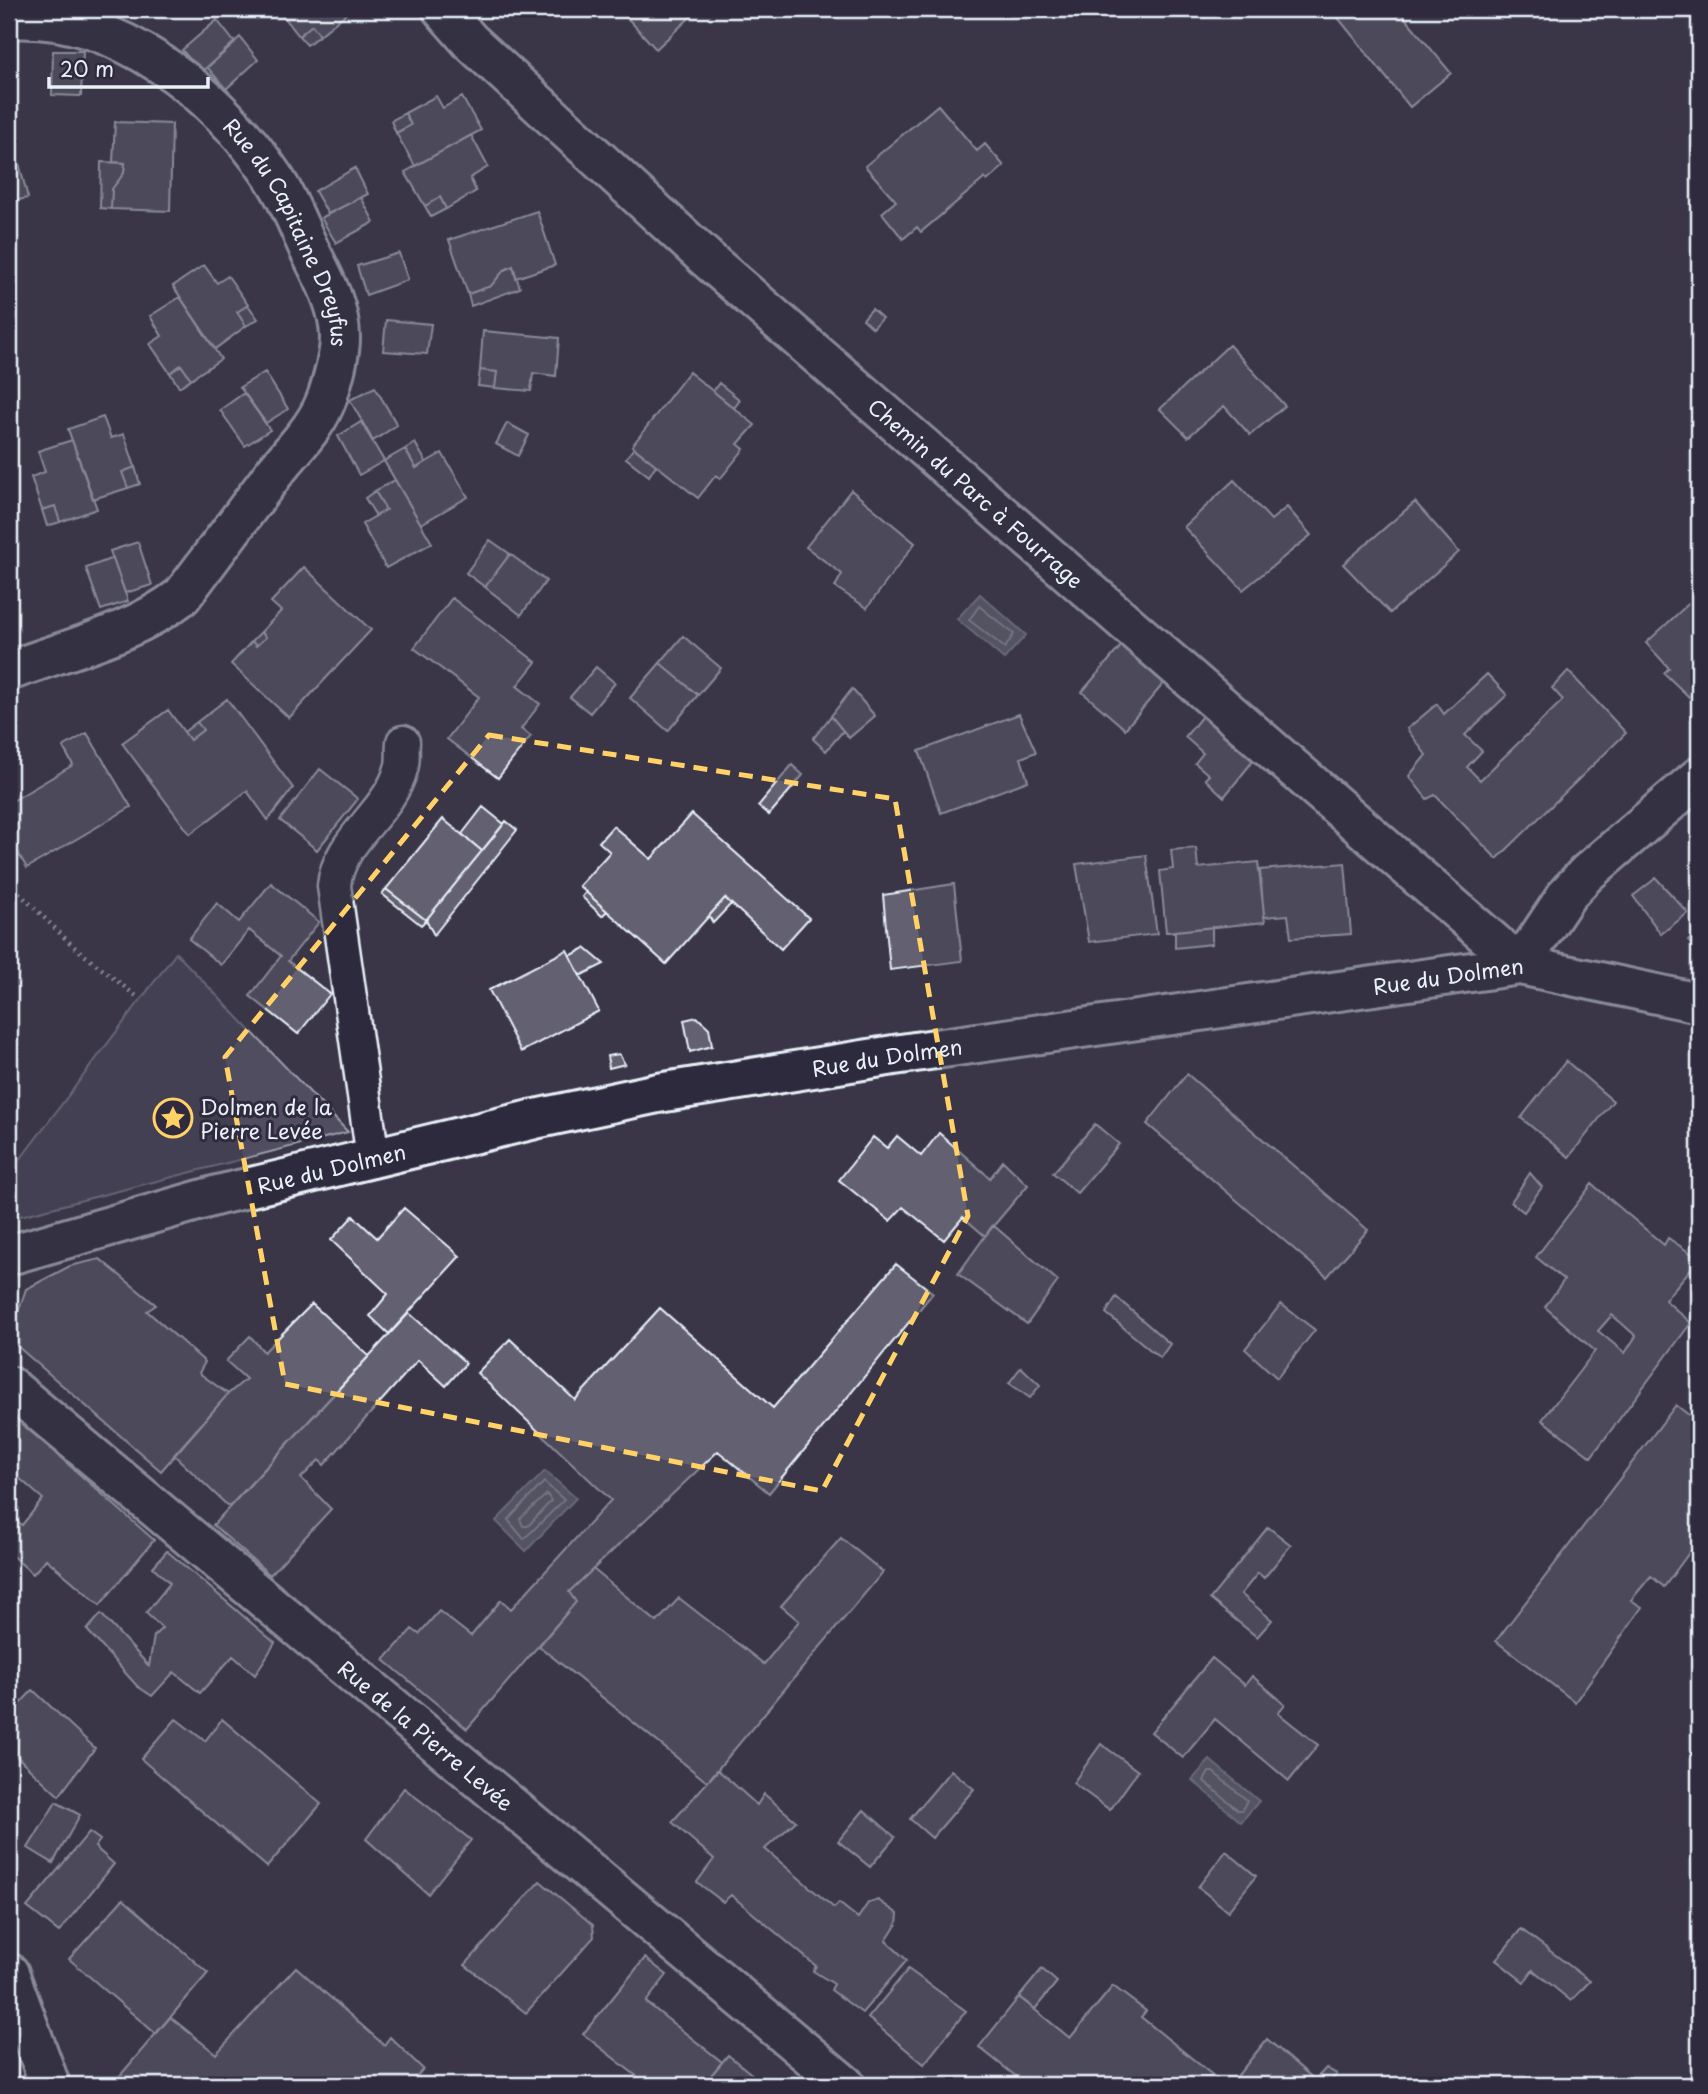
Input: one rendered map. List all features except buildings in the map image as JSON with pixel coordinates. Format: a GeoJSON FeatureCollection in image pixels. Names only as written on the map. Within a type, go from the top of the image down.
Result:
{"type":"FeatureCollection","features":[{"type":"Feature","properties":{"kind":"street","name":"Chemin du Parc à Fourrage"},"geometry":{"type":"LineString","coordinates":[[442,9],[470,41],[707,259],[1520,965]]}},
{"type":"Feature","properties":{"kind":"street","name":"Rue du Capitaine Dreyfus"},"geometry":{"type":"LineString","coordinates":[[9,19],[105,21],[204,99],[243,139],[274,178],[335,304],[340,339],[329,394],[312,428],[182,596],[162,611],[136,624],[9,671]]}},
{"type":"Feature","properties":{"kind":"street","name":"Rue du Dolmen"},"geometry":{"type":"LineString","coordinates":[[9,1255],[218,1195],[658,1093],[1520,965],[1569,893],[1587,873],[1699,777]]}},
{"type":"Feature","properties":{"kind":"street"},"geometry":{"type":"LineString","coordinates":[[1520,965],[1699,1003]]}},
{"type":"Feature","properties":{"kind":"street","name":"Rue de la Pierre Levée"},"geometry":{"type":"LineString","coordinates":[[9,1386],[845,2085]]}},
{"type":"Feature","properties":{"kind":"street"},"geometry":{"type":"LineString","coordinates":[[9,1973],[50,2085]]}},
{"type":"Feature","properties":{"kind":"lane"},"geometry":{"type":"LineString","coordinates":[[373,1158],[369,1111],[334,886],[340,859],[396,784],[402,766],[403,742]]}},
{"type":"Feature","properties":{"kind":"path"},"geometry":{"type":"LineString","coordinates":[[9,883],[73,946],[136,996]]}},
{"type":"Feature","properties":{"kind":"highlighted area"},"geometry":{"type":"Polygon","coordinates":[[[489,735],[895,799],[968,1216],[822,1491],[285,1384],[225,1057],[489,735]]]}},
{"type":"Feature","properties":{"kind":"shaded area"},"geometry":{"type":"Polygon","coordinates":[[[176,953],[348,1132],[9,1219],[9,1174],[176,953]]]}},
{"type":"Feature","properties":{"kind":"water"},"geometry":{"type":"Polygon","coordinates":[[[980,594],[1026,635],[1004,659],[957,619],[980,594]]]}},
{"type":"Feature","properties":{"kind":"water"},"geometry":{"type":"Polygon","coordinates":[[[545,1471],[576,1498],[526,1551],[496,1521],[545,1471]]]}},
{"type":"Feature","properties":{"kind":"water"},"geometry":{"type":"Polygon","coordinates":[[[1210,1760],[1259,1801],[1241,1822],[1192,1780],[1210,1760]]]}},
{"type":"Feature","properties":{"kind":"place","name":"Dolmen de la Pierre Levée"},"geometry":{"type":"Point","coordinates":[173,1118]}}]}
